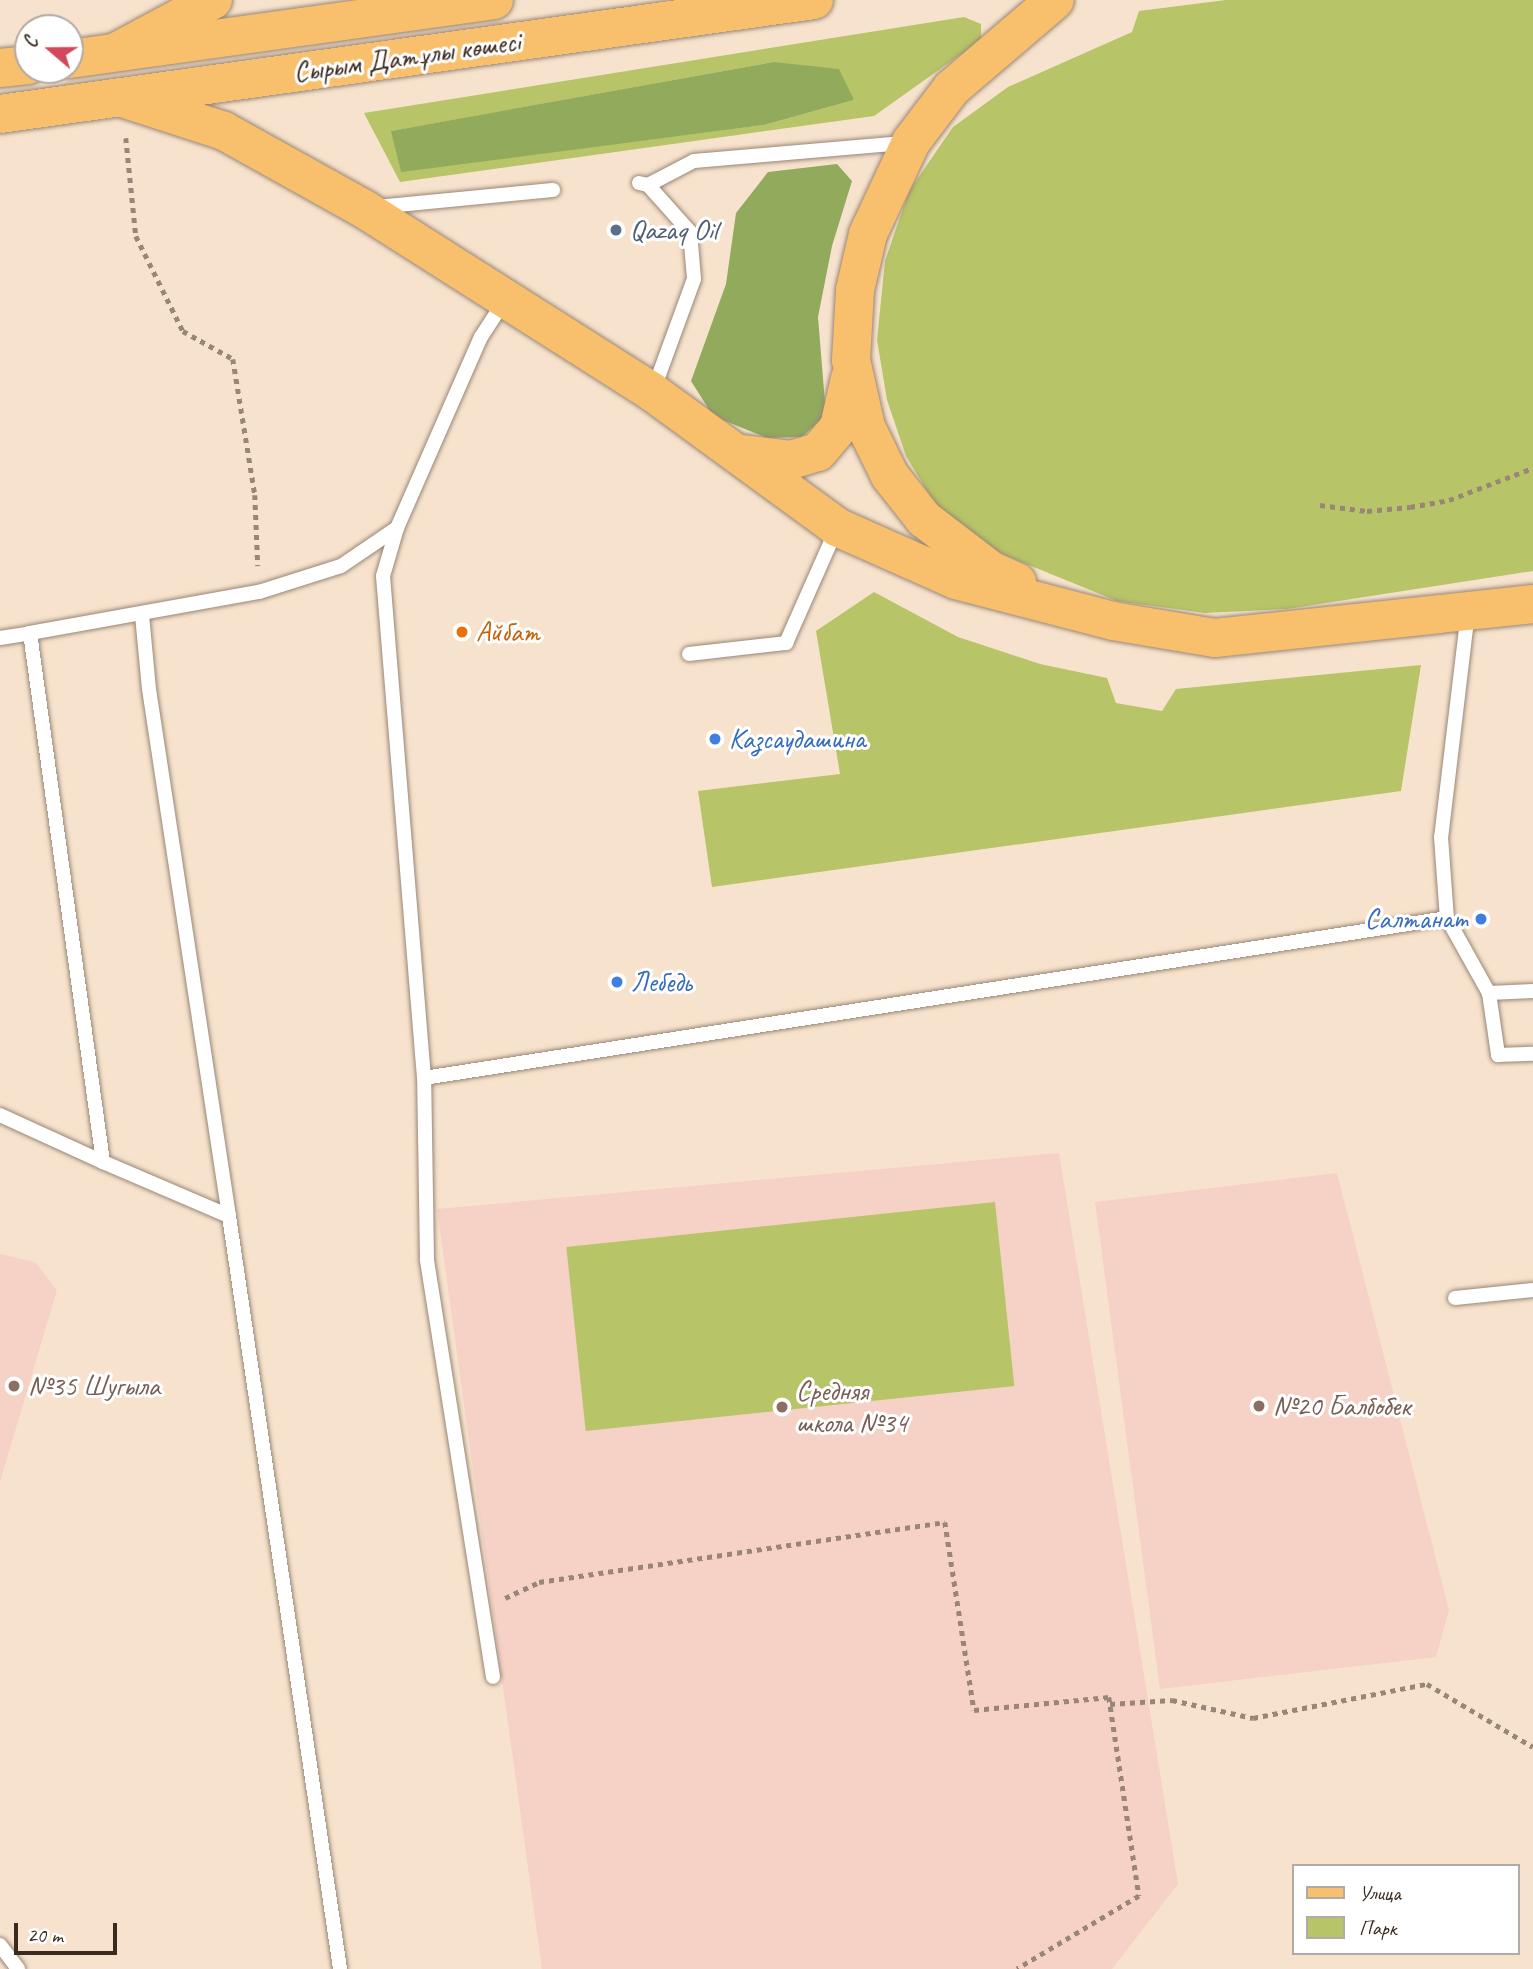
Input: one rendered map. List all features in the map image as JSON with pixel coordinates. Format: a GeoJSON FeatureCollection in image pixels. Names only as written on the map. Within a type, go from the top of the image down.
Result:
{"type":"FeatureCollection","features":[{"type":"Feature","properties":{"kind":"main road"},"geometry":{"type":"LineString","coordinates":[[114,53],[213,0]]}},
{"type":"Feature","properties":{"kind":"main road","name":"Сырым Датұлы көшесі"},"geometry":{"type":"LineString","coordinates":[[84,57],[494,0]]}},
{"type":"Feature","properties":{"kind":"main road","name":"Сырым Датұлы көшесі"},"geometry":{"type":"LineString","coordinates":[[0,114],[814,0]]}},
{"type":"Feature","properties":{"kind":"main road"},"geometry":{"type":"LineString","coordinates":[[740,453],[791,460],[818,452],[845,413],[855,290],[868,233],[911,142],[952,88],[1055,0]]}},
{"type":"Feature","properties":{"kind":"main road"},"geometry":{"type":"LineString","coordinates":[[122,98],[224,131],[364,209],[507,296],[652,392],[740,453],[837,527],[956,580],[1113,621],[1215,638],[1533,604]]}},
{"type":"Feature","properties":{"kind":"main road"},"geometry":{"type":"LineString","coordinates":[[851,360],[866,427],[890,476],[924,519],[992,571],[1113,621]]}},
{"type":"Feature","properties":{"kind":"lane"},"geometry":{"type":"LineString","coordinates":[[652,392],[694,279],[690,232],[643,184],[694,161],[911,142]]}},
{"type":"Feature","properties":{"kind":"lane"},"geometry":{"type":"LineString","coordinates":[[364,209],[553,190]]}},
{"type":"Feature","properties":{"kind":"lane"},"geometry":{"type":"LineString","coordinates":[[493,1677],[428,1260],[424,1078],[383,576],[397,528],[481,337],[507,296]]}},
{"type":"Feature","properties":{"kind":"lane"},"geometry":{"type":"LineString","coordinates":[[689,654],[786,643],[837,527]]}},
{"type":"Feature","properties":{"kind":"lane"},"geometry":{"type":"LineString","coordinates":[[0,638],[142,615],[259,592],[341,566],[397,528]]}},
{"type":"Feature","properties":{"kind":"lane"},"geometry":{"type":"LineString","coordinates":[[1468,611],[1441,837],[1447,918],[1489,993],[1498,1055],[1533,1054]]}},
{"type":"Feature","properties":{"kind":"lane"},"geometry":{"type":"LineString","coordinates":[[142,615],[149,689],[340,1969]]}},
{"type":"Feature","properties":{"kind":"lane"},"geometry":{"type":"LineString","coordinates":[[30,633],[103,1162]]}},
{"type":"Feature","properties":{"kind":"lane"},"geometry":{"type":"LineString","coordinates":[[424,1078],[1447,918]]}},
{"type":"Feature","properties":{"kind":"lane"},"geometry":{"type":"LineString","coordinates":[[1489,993],[1533,991]]}},
{"type":"Feature","properties":{"kind":"lane"},"geometry":{"type":"LineString","coordinates":[[0,1115],[229,1216]]}},
{"type":"Feature","properties":{"kind":"lane"},"geometry":{"type":"LineString","coordinates":[[1455,1298],[1533,1290]]}},
{"type":"Feature","properties":{"kind":"lane"},"geometry":{"type":"LineString","coordinates":[[0,1945],[18,1969]]}},
{"type":"Feature","properties":{"kind":"path"},"geometry":{"type":"LineString","coordinates":[[122,98],[136,236],[183,331],[233,359],[255,495],[259,592]]}},
{"type":"Feature","properties":{"kind":"path"},"geometry":{"type":"LineString","coordinates":[[1320,505],[1367,511],[1410,507],[1449,500],[1533,468]]}},
{"type":"Feature","properties":{"kind":"path"},"geometry":{"type":"LineString","coordinates":[[483,1610],[539,1582],[945,1522],[974,1710],[1109,1697],[1139,1896],[1017,1969]]}},
{"type":"Feature","properties":{"kind":"path"},"geometry":{"type":"LineString","coordinates":[[1110,1704],[1172,1700],[1253,1718],[1427,1684],[1533,1747]]}},
{"type":"Feature","properties":{"kind":"shaded area","name":"Средняя школа №34"},"geometry":{"type":"Polygon","coordinates":[[[1059,1153],[1178,1884],[1112,1969],[542,1969],[437,1209],[1059,1153]]]}},
{"type":"Feature","properties":{"kind":"shaded area","name":"№20 Балбобек"},"geometry":{"type":"Polygon","coordinates":[[[1337,1173],[1449,1610],[1436,1657],[1160,1689],[1095,1202],[1337,1173]]]}},
{"type":"Feature","properties":{"kind":"shaded area","name":"№35 Шугыла"},"geometry":{"type":"Polygon","coordinates":[[[0,1254],[35,1262],[57,1290],[0,1482],[0,1254]]]}},
{"type":"Feature","properties":{"kind":"green space"},"geometry":{"type":"Polygon","coordinates":[[[1226,0],[1533,0],[1533,571],[1287,609],[1205,613],[1117,601],[990,549],[936,506],[906,456],[887,400],[877,340],[885,261],[909,191],[953,127],[1008,87],[1132,32],[1139,11],[1226,0]]]}},
{"type":"Feature","properties":{"kind":"green space"},"geometry":{"type":"Polygon","coordinates":[[[964,17],[981,24],[981,40],[874,116],[400,182],[364,113],[964,17]],[[773,62],[392,131],[401,171],[764,125],[854,100],[773,62]]]}},
{"type":"Feature","properties":{"kind":"green space"},"geometry":{"type":"Polygon","coordinates":[[[773,62],[839,69],[854,100],[764,125],[401,172],[391,131],[773,62]]]}},
{"type":"Feature","properties":{"kind":"green space"},"geometry":{"type":"Polygon","coordinates":[[[837,164],[852,181],[832,246],[818,317],[826,415],[802,437],[767,438],[713,416],[691,381],[726,284],[736,213],[768,172],[837,164]]]}},
{"type":"Feature","properties":{"kind":"green space"},"geometry":{"type":"Polygon","coordinates":[[[874,592],[958,637],[1040,664],[1107,678],[1116,703],[1162,711],[1176,689],[1421,665],[1401,791],[712,887],[698,791],[840,774],[816,631],[874,592]]]}},
{"type":"Feature","properties":{"kind":"green space"},"geometry":{"type":"Polygon","coordinates":[[[995,1202],[1014,1386],[586,1431],[566,1247],[995,1202]]]}},
{"type":"Feature","properties":{"kind":"place","name":"Qazaq Oil"},"geometry":{"type":"Point","coordinates":[616,230]}},
{"type":"Feature","properties":{"kind":"place","name":"Айбат"},"geometry":{"type":"Point","coordinates":[462,632]}},
{"type":"Feature","properties":{"kind":"place","name":"Казсаудашина"},"geometry":{"type":"Point","coordinates":[715,739]}},
{"type":"Feature","properties":{"kind":"place","name":"Салтанат"},"geometry":{"type":"Point","coordinates":[1481,919]}},
{"type":"Feature","properties":{"kind":"place","name":"Лебедь"},"geometry":{"type":"Point","coordinates":[617,982]}},
{"type":"Feature","properties":{"kind":"place","name":"№35 Шугыла"},"geometry":{"type":"Point","coordinates":[14,1386]}},
{"type":"Feature","properties":{"kind":"place","name":"№20 Балбобек"},"geometry":{"type":"Point","coordinates":[1259,1406]}},
{"type":"Feature","properties":{"kind":"place","name":"Средняя школа №34"},"geometry":{"type":"Point","coordinates":[782,1407]}}]}
